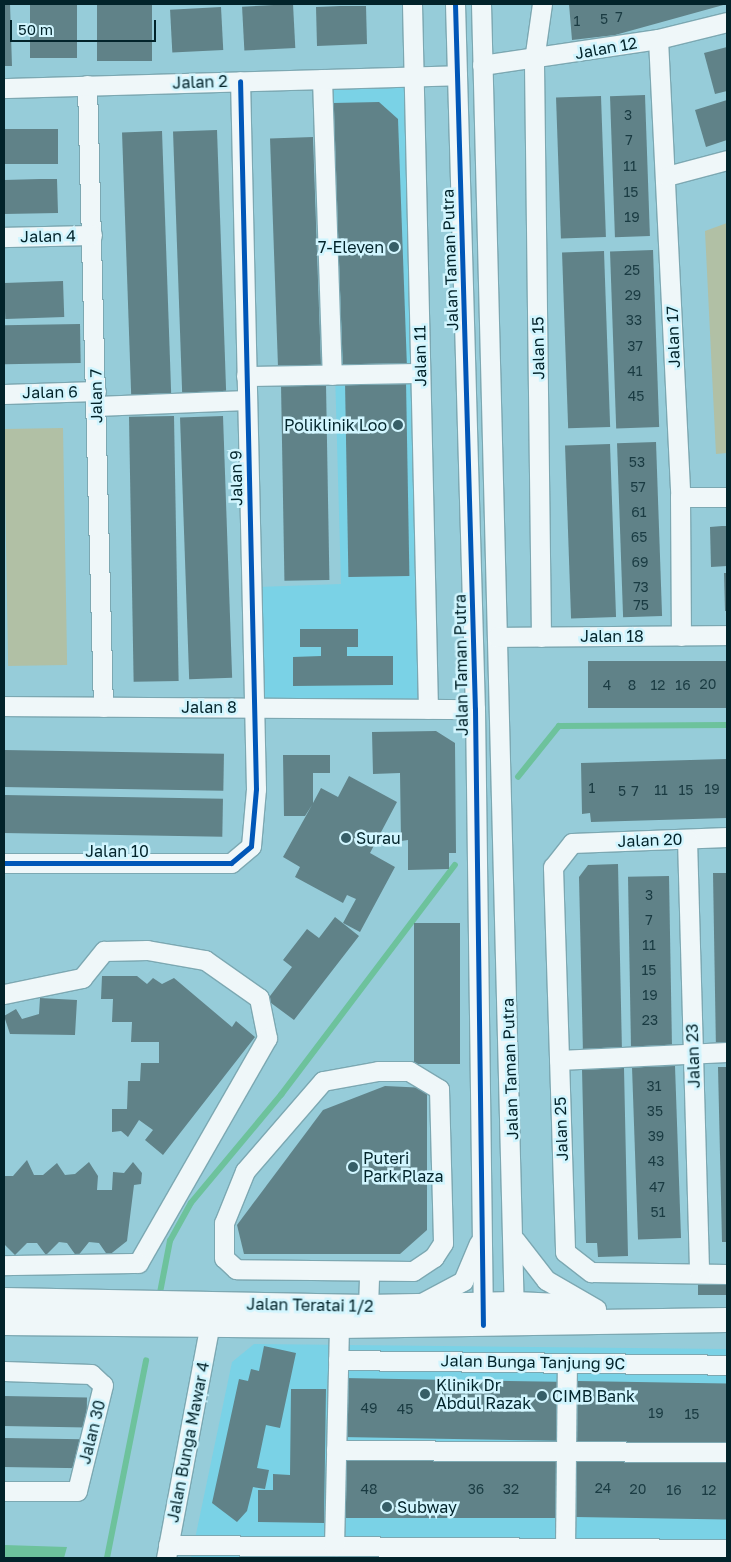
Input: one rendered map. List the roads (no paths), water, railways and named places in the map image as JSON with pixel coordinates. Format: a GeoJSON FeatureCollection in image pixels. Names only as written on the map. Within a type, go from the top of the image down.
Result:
{"type":"FeatureCollection","features":[{"type":"Feature","properties":{"kind":"main road","name":"Jalan Teratai 1/2"},"geometry":{"type":"LineString","coordinates":[[4,1300],[368,1307],[412,1306],[483,1315]]}},
{"type":"Feature","properties":{"kind":"main road","name":"Jalan Teratai 1/2"},"geometry":{"type":"LineString","coordinates":[[4,1323],[339,1326],[514,1314],[614,1319],[727,1320]]}},
{"type":"Feature","properties":{"kind":"street","name":"Jalan 11"},"geometry":{"type":"LineString","coordinates":[[412,4],[412,76],[428,709]]}},
{"type":"Feature","properties":{"kind":"street","name":"Jalan Taman Putra"},"geometry":{"type":"LineString","coordinates":[[455,4],[474,709],[484,1230],[483,1315]]}},
{"type":"Feature","properties":{"kind":"street","name":"Jalan Taman Putra"},"geometry":{"type":"LineString","coordinates":[[481,4],[515,1240],[514,1314]]}},
{"type":"Feature","properties":{"kind":"street","name":"Jalan 15"},"geometry":{"type":"LineString","coordinates":[[541,637],[534,60],[542,4]]}},
{"type":"Feature","properties":{"kind":"street","name":"Jalan 12"},"geometry":{"type":"LineString","coordinates":[[482,65],[534,60],[658,39],[727,22]]}},
{"type":"Feature","properties":{"kind":"street","name":"Jalan 17"},"geometry":{"type":"LineString","coordinates":[[658,39],[667,176],[680,497],[681,636]]}},
{"type":"Feature","properties":{"kind":"street","name":"Jalan 2"},"geometry":{"type":"LineString","coordinates":[[4,88],[457,75]]}},
{"type":"Feature","properties":{"kind":"street"},"geometry":{"type":"LineString","coordinates":[[322,79],[332,375]]}},
{"type":"Feature","properties":{"kind":"street","name":"Jalan 9"},"geometry":{"type":"LineString","coordinates":[[230,863],[251,846],[256,789],[240,81]]}},
{"type":"Feature","properties":{"kind":"street","name":"Jalan 7"},"geometry":{"type":"LineString","coordinates":[[88,86],[103,707]]}},
{"type":"Feature","properties":{"kind":"street"},"geometry":{"type":"LineString","coordinates":[[667,176],[727,160]]}},
{"type":"Feature","properties":{"kind":"street","name":"Jalan 4"},"geometry":{"type":"LineString","coordinates":[[4,237],[92,235]]}},
{"type":"Feature","properties":{"kind":"street"},"geometry":{"type":"LineString","coordinates":[[246,376],[420,373]]}},
{"type":"Feature","properties":{"kind":"street","name":"Jalan 6"},"geometry":{"type":"LineString","coordinates":[[4,394],[96,399],[247,400]]}},
{"type":"Feature","properties":{"kind":"street"},"geometry":{"type":"LineString","coordinates":[[680,497],[727,497]]}},
{"type":"Feature","properties":{"kind":"street","name":"Jalan 18"},"geometry":{"type":"LineString","coordinates":[[497,637],[727,635]]}},
{"type":"Feature","properties":{"kind":"street","name":"Jalan 8"},"geometry":{"type":"LineString","coordinates":[[4,706],[474,709]]}},
{"type":"Feature","properties":{"kind":"street","name":"Jalan 20"},"geometry":{"type":"LineString","coordinates":[[572,842],[727,837]]}},
{"type":"Feature","properties":{"kind":"street","name":"Jalan 23"},"geometry":{"type":"LineString","coordinates":[[687,839],[699,1273]]}},
{"type":"Feature","properties":{"kind":"street","name":"Jalan 25"},"geometry":{"type":"LineString","coordinates":[[572,842],[553,867],[565,1252],[590,1272],[727,1274]]}},
{"type":"Feature","properties":{"kind":"street","name":"Jalan 10"},"geometry":{"type":"LineString","coordinates":[[4,863],[230,863]]}},
{"type":"Feature","properties":{"kind":"street"},"geometry":{"type":"LineString","coordinates":[[4,994],[82,978],[104,951],[147,950],[205,960],[259,998],[267,1038],[138,1263],[4,1266]]}},
{"type":"Feature","properties":{"kind":"street"},"geometry":{"type":"LineString","coordinates":[[559,1060],[727,1052]]}},
{"type":"Feature","properties":{"kind":"street"},"geometry":{"type":"LineString","coordinates":[[409,1071],[440,1088],[443,1243],[434,1257],[412,1271],[369,1274],[236,1269],[224,1258],[224,1223],[245,1171],[324,1081],[344,1074],[409,1071]]}},
{"type":"Feature","properties":{"kind":"street"},"geometry":{"type":"LineString","coordinates":[[412,1306],[463,1281],[484,1230]]}},
{"type":"Feature","properties":{"kind":"street"},"geometry":{"type":"LineString","coordinates":[[515,1240],[546,1280],[614,1319]]}},
{"type":"Feature","properties":{"kind":"street"},"geometry":{"type":"LineString","coordinates":[[368,1307],[369,1274]]}},
{"type":"Feature","properties":{"kind":"street","name":"Jalan Bunga Mawar 4"},"geometry":{"type":"LineString","coordinates":[[167,1551],[213,1303]]}},
{"type":"Feature","properties":{"kind":"street"},"geometry":{"type":"LineString","coordinates":[[334,1546],[339,1326]]}},
{"type":"Feature","properties":{"kind":"street","name":"Jalan Bunga Tanjung 9C"},"geometry":{"type":"LineString","coordinates":[[338,1360],[727,1365]]}},
{"type":"Feature","properties":{"kind":"street"},"geometry":{"type":"LineString","coordinates":[[566,1548],[567,1362]]}},
{"type":"Feature","properties":{"kind":"street","name":"Jalan 30"},"geometry":{"type":"LineString","coordinates":[[4,1372],[92,1374],[103,1386],[77,1491],[4,1490]]}},
{"type":"Feature","properties":{"kind":"street"},"geometry":{"type":"LineString","coordinates":[[336,1450],[727,1452]]}},
{"type":"Feature","properties":{"kind":"street"},"geometry":{"type":"LineString","coordinates":[[167,1551],[304,1552],[334,1546],[403,1552],[566,1548],[631,1553],[727,1549]]}},
{"type":"Feature","properties":{"kind":"waterway"},"geometry":{"type":"LineString","coordinates":[[518,777],[559,726],[727,725]]}},
{"type":"Feature","properties":{"kind":"waterway"},"geometry":{"type":"LineString","coordinates":[[159,1298],[170,1241],[191,1203],[281,1095],[455,865]]}},
{"type":"Feature","properties":{"kind":"waterway"},"geometry":{"type":"LineString","coordinates":[[107,1558],[146,1361]]}},
{"type":"Feature","properties":{"kind":"place","name":"7-Eleven"},"geometry":{"type":"Point","coordinates":[394,247]}},
{"type":"Feature","properties":{"kind":"place","name":"Poliklinik Loo"},"geometry":{"type":"Point","coordinates":[398,425]}},
{"type":"Feature","properties":{"kind":"place","name":"Surau"},"geometry":{"type":"Point","coordinates":[346,838]}},
{"type":"Feature","properties":{"kind":"place","name":"Puteri Park Plaza"},"geometry":{"type":"Point","coordinates":[353,1167]}},
{"type":"Feature","properties":{"kind":"place","name":"Klinik Dr Abdul Razak"},"geometry":{"type":"Point","coordinates":[425,1394]}},
{"type":"Feature","properties":{"kind":"place","name":"CIMB Bank"},"geometry":{"type":"Point","coordinates":[542,1396]}},
{"type":"Feature","properties":{"kind":"place","name":"Subway"},"geometry":{"type":"Point","coordinates":[387,1507]}}]}
